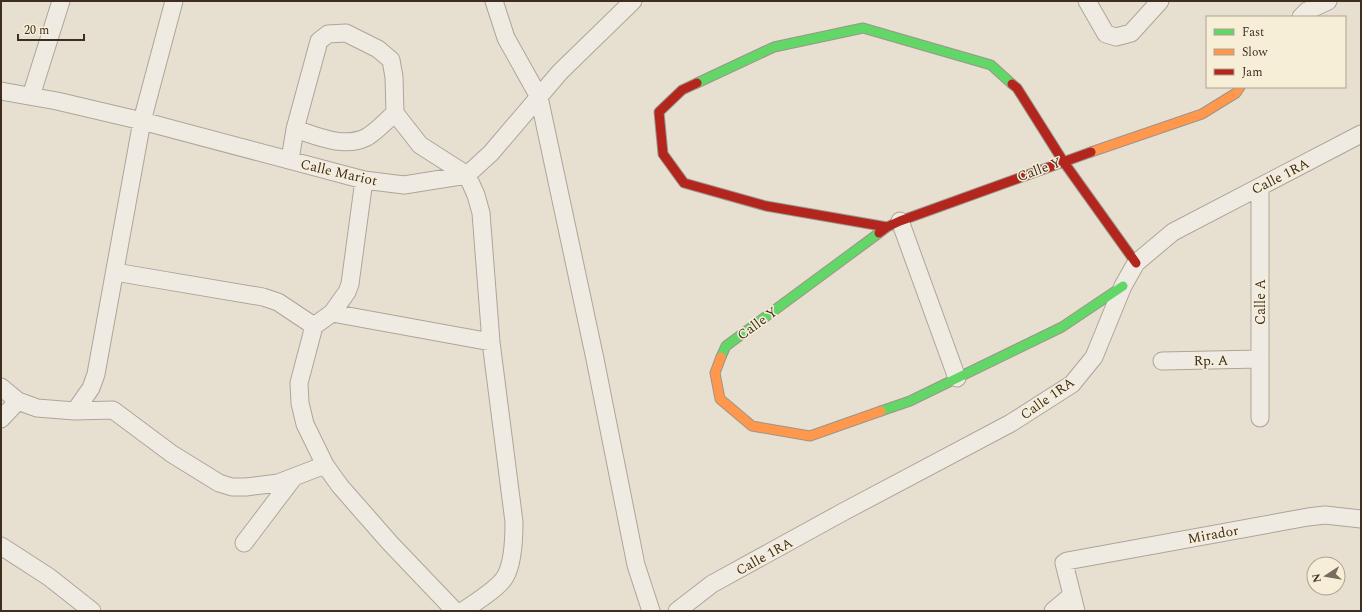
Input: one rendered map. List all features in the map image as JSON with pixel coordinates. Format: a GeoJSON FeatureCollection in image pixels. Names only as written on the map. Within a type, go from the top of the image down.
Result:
{"type":"FeatureCollection","features":[{"type":"Feature","properties":{"kind":"street"},"geometry":{"type":"LineString","coordinates":[[31,96],[61,1]]}},
{"type":"Feature","properties":{"kind":"street"},"geometry":{"type":"LineString","coordinates":[[75,411],[91,388],[96,374],[142,121],[174,1]]}},
{"type":"Feature","properties":{"kind":"street"},"geometry":{"type":"LineString","coordinates":[[494,1],[506,38],[539,97],[595,359],[636,565],[651,611]]}},
{"type":"Feature","properties":{"kind":"street"},"geometry":{"type":"LineString","coordinates":[[467,175],[491,153],[560,72],[633,1]]}},
{"type":"Feature","properties":{"kind":"street"},"geometry":{"type":"LineString","coordinates":[[1087,1],[1106,34],[1116,37],[1131,33],[1160,1]]}},
{"type":"Feature","properties":{"kind":"street"},"geometry":{"type":"LineString","coordinates":[[1307,10],[1328,1]]}},
{"type":"Feature","properties":{"kind":"street"},"geometry":{"type":"LineString","coordinates":[[957,378],[894,224],[766,206],[684,183],[663,154],[659,112],[682,90],[774,47],[863,28],[990,65],[1017,88],[1063,160],[1136,263]]}},
{"type":"Feature","properties":{"kind":"street"},"geometry":{"type":"LineString","coordinates":[[290,160],[295,129],[319,41],[328,34],[346,33],[378,49],[391,60],[394,76],[395,113],[420,145],[467,175],[480,203],[491,342],[514,522],[513,544],[505,577],[499,584],[463,611]]}},
{"type":"Feature","properties":{"kind":"street","name":"Calle Y"},"geometry":{"type":"LineString","coordinates":[[1123,286],[1062,327],[910,401],[810,436],[752,426],[720,399],[715,374],[726,346],[894,224],[1063,160],[1202,114],[1236,93],[1239,88]]}},
{"type":"Feature","properties":{"kind":"street","name":"Calle Mariot"},"geometry":{"type":"LineString","coordinates":[[1,91],[56,101],[142,121],[364,180],[404,185],[467,175]]}},
{"type":"Feature","properties":{"kind":"street"},"geometry":{"type":"LineString","coordinates":[[295,129],[337,142],[355,141],[367,137],[395,113]]}},
{"type":"Feature","properties":{"kind":"street","name":"Calle 1RA"},"geometry":{"type":"LineString","coordinates":[[677,611],[712,584],[843,512],[1011,423],[1072,384],[1094,357],[1123,286],[1136,263],[1173,232],[1361,134]]}},
{"type":"Feature","properties":{"kind":"street"},"geometry":{"type":"LineString","coordinates":[[364,180],[348,292],[332,313],[314,326],[299,383],[300,403],[305,424],[325,465],[345,492],[390,543],[455,611]]}},
{"type":"Feature","properties":{"kind":"street","name":"Calle A"},"geometry":{"type":"LineString","coordinates":[[1260,186],[1260,418]]}},
{"type":"Feature","properties":{"kind":"street"},"geometry":{"type":"LineString","coordinates":[[115,272],[263,297],[278,302],[314,326]]}},
{"type":"Feature","properties":{"kind":"street"},"geometry":{"type":"LineString","coordinates":[[332,313],[491,342]]}},
{"type":"Feature","properties":{"kind":"street","name":"Rp. A"},"geometry":{"type":"LineString","coordinates":[[1162,361],[1260,359]]}},
{"type":"Feature","properties":{"kind":"street"},"geometry":{"type":"LineString","coordinates":[[1,387],[18,401],[37,408],[75,411],[109,409],[118,412],[172,454],[219,483],[232,487],[246,487],[278,483],[325,465]]}},
{"type":"Feature","properties":{"kind":"street"},"geometry":{"type":"LineString","coordinates":[[1,419],[18,401]]}},
{"type":"Feature","properties":{"kind":"street"},"geometry":{"type":"LineString","coordinates":[[244,543],[294,477]]}},
{"type":"Feature","properties":{"kind":"street","name":"Mirador"},"geometry":{"type":"LineString","coordinates":[[1074,603],[1064,563],[1066,561],[1308,517],[1325,515],[1361,519]]}},
{"type":"Feature","properties":{"kind":"street"},"geometry":{"type":"LineString","coordinates":[[3,550],[49,577],[92,611]]}},
{"type":"Feature","properties":{"kind":"street"},"geometry":{"type":"LineString","coordinates":[[1053,611],[1074,603]]}},
{"type":"Feature","properties":{"kind":"traffic: fast"},"geometry":{"type":"LineString","coordinates":[[697,83],[774,47],[863,28],[991,65],[1012,84]]}},
{"type":"Feature","properties":{"kind":"traffic: fast"},"geometry":{"type":"LineString","coordinates":[[721,357],[726,346],[879,233]]}},
{"type":"Feature","properties":{"kind":"traffic: fast"},"geometry":{"type":"LineString","coordinates":[[881,411],[910,401],[1062,327],[1123,286]]}},
{"type":"Feature","properties":{"kind":"traffic: slow"},"geometry":{"type":"LineString","coordinates":[[1091,152],[1202,114],[1236,93],[1239,88]]}},
{"type":"Feature","properties":{"kind":"traffic: slow"},"geometry":{"type":"LineString","coordinates":[[721,357],[715,373],[720,399],[752,426],[810,436],[881,411]]}},
{"type":"Feature","properties":{"kind":"traffic: jam"},"geometry":{"type":"LineString","coordinates":[[697,83],[682,90],[659,112],[663,154],[684,183],[766,206],[887,227]]}},
{"type":"Feature","properties":{"kind":"traffic: jam"},"geometry":{"type":"LineString","coordinates":[[1012,84],[1017,88],[1063,161],[1136,263]]}},
{"type":"Feature","properties":{"kind":"traffic: jam"},"geometry":{"type":"LineString","coordinates":[[879,233],[887,227],[900,221],[1091,152]]}}]}
